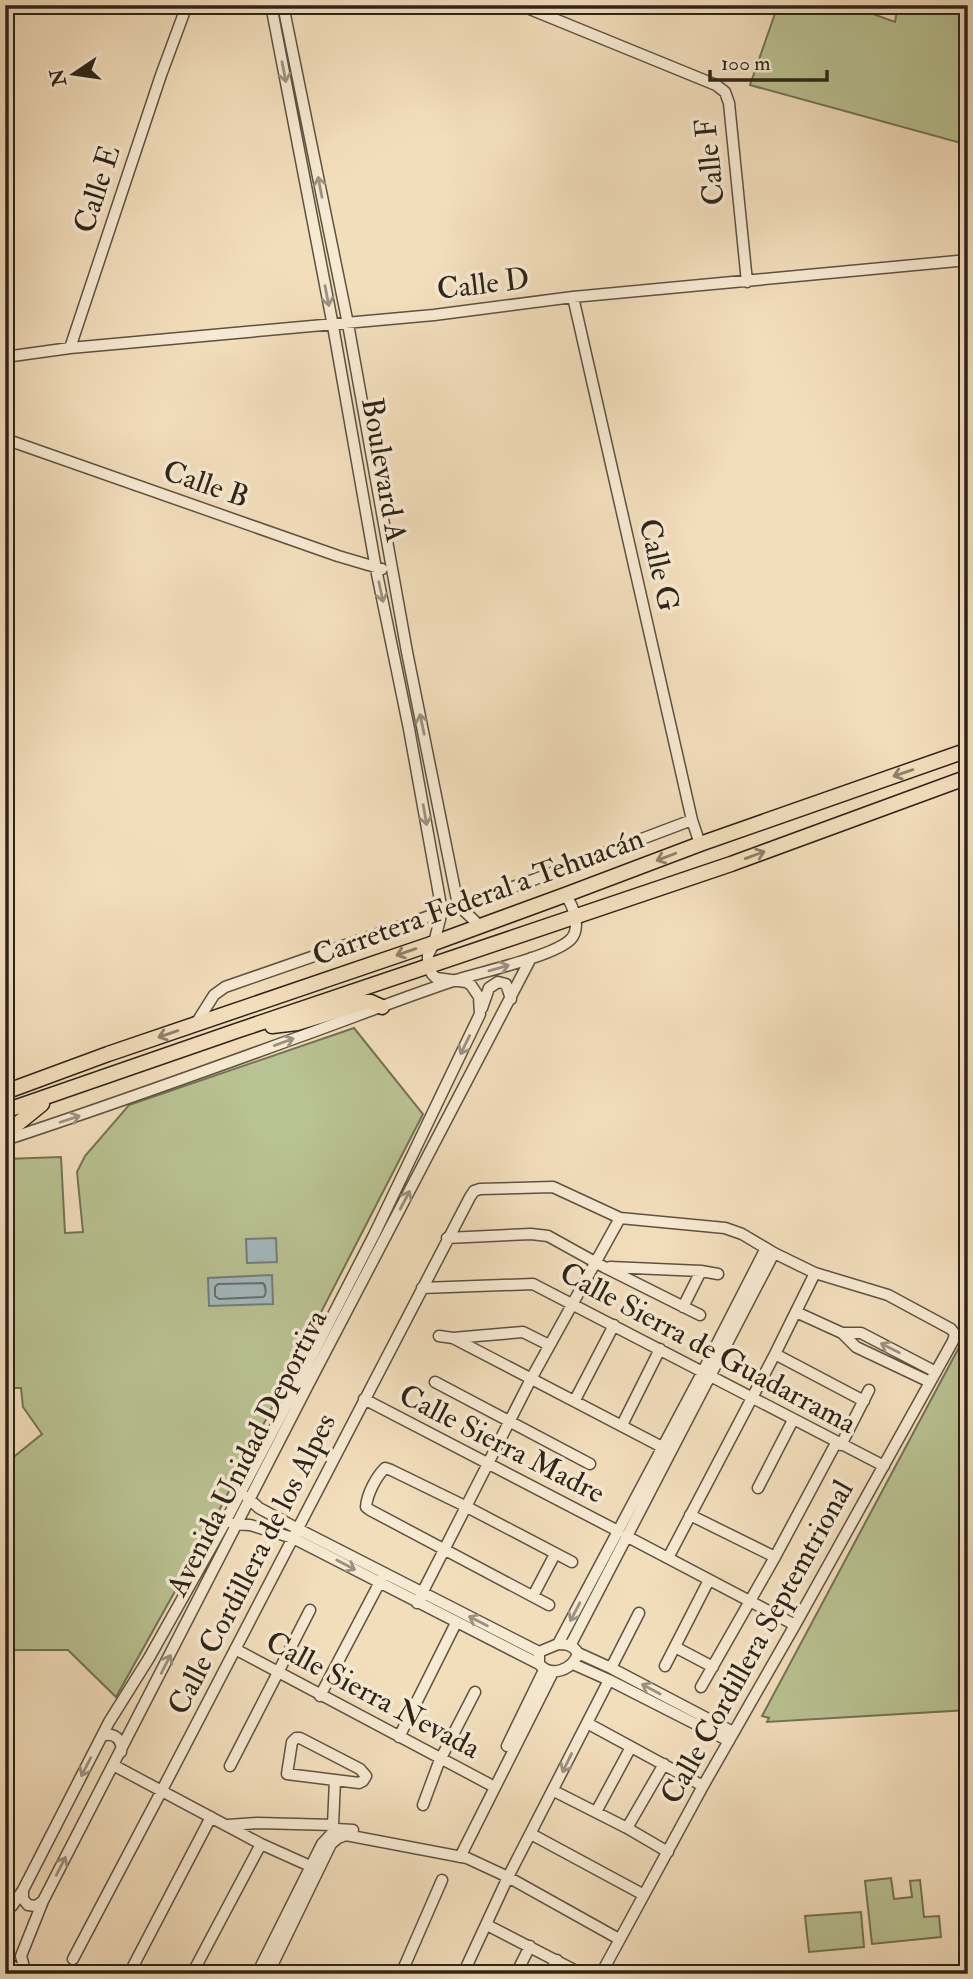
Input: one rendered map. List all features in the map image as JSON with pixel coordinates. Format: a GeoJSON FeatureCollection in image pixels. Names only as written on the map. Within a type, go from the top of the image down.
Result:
{"type":"FeatureCollection","features":[{"type":"Feature","properties":{"kind":"main road","name":"Carretera Federal a Tehuacán"},"geometry":{"type":"LineString","coordinates":[[5,1092],[108,1054],[434,943],[700,844],[968,750]]}},
{"type":"Feature","properties":{"kind":"main road","name":"Carretera Federal a Tehuacán"},"geometry":{"type":"LineString","coordinates":[[5,1111],[731,864],[968,776]]}},
{"type":"Feature","properties":{"kind":"main road"},"geometry":{"type":"LineString","coordinates":[[239,1030],[297,1023],[366,1002],[382,1007]]}},
{"type":"Feature","properties":{"kind":"main road"},"geometry":{"type":"LineString","coordinates":[[5,1134],[51,1095]]}},
{"type":"Feature","properties":{"kind":"main road"},"geometry":{"type":"LineString","coordinates":[[5,1964],[24,1974]]}},
{"type":"Feature","properties":{"kind":"street","name":"Calle E"},"geometry":{"type":"LineString","coordinates":[[70,348],[187,5]]}},
{"type":"Feature","properties":{"kind":"street","name":"Boulevard A"},"geometry":{"type":"LineString","coordinates":[[271,5],[442,911],[434,943]]}},
{"type":"Feature","properties":{"kind":"street","name":"Boulevard A"},"geometry":{"type":"LineString","coordinates":[[283,5],[348,324],[392,571],[458,905]]}},
{"type":"Feature","properties":{"kind":"street","name":"Calle F"},"geometry":{"type":"LineString","coordinates":[[520,5],[716,85],[724,92],[729,103],[747,282]]}},
{"type":"Feature","properties":{"kind":"street"},"geometry":{"type":"LineString","coordinates":[[314,229],[327,226]]}},
{"type":"Feature","properties":{"kind":"street","name":"Calle D"},"geometry":{"type":"LineString","coordinates":[[5,356],[333,326],[573,297],[968,260]]}},
{"type":"Feature","properties":{"kind":"street","name":"Calle G"},"geometry":{"type":"LineString","coordinates":[[573,297],[692,820],[700,844]]}},
{"type":"Feature","properties":{"kind":"street","name":"Calle B"},"geometry":{"type":"LineString","coordinates":[[5,439],[376,569],[392,571]]}},
{"type":"Feature","properties":{"kind":"street"},"geometry":{"type":"LineString","coordinates":[[413,748],[427,747]]}},
{"type":"Feature","properties":{"kind":"street"},"geometry":{"type":"LineString","coordinates":[[195,1025],[214,995],[225,987],[533,880],[692,820]]}},
{"type":"Feature","properties":{"kind":"street"},"geometry":{"type":"LineString","coordinates":[[5,1140],[456,980],[531,958],[563,945],[572,938],[576,929],[570,901],[565,895]]}},
{"type":"Feature","properties":{"kind":"street"},"geometry":{"type":"LineString","coordinates":[[458,905],[480,926]]}},
{"type":"Feature","properties":{"kind":"street"},"geometry":{"type":"LineString","coordinates":[[434,943],[428,955],[428,967],[432,974],[436,978],[471,985],[478,998],[480,1014]]}},
{"type":"Feature","properties":{"kind":"street","name":"Avenida Unidad Deportiva"},"geometry":{"type":"LineString","coordinates":[[24,1974],[21,1956],[43,1902],[238,1524],[254,1504],[366,1262],[531,958]]}},
{"type":"Feature","properties":{"kind":"street","name":"Avenida Unidad Deportiva"},"geometry":{"type":"LineString","coordinates":[[379,1238],[480,1014],[488,990],[496,983],[506,984],[511,999]]}},
{"type":"Feature","properties":{"kind":"street","name":"Calle Cordillera de los Alpes"},"geometry":{"type":"LineString","coordinates":[[73,1959],[162,1792],[447,1238],[474,1191],[554,1187],[620,1218]]}},
{"type":"Feature","properties":{"kind":"street"},"geometry":{"type":"LineString","coordinates":[[420,1598],[531,1379],[572,1303],[599,1264],[620,1218],[725,1228],[743,1234],[815,1273],[668,1558]]}},
{"type":"Feature","properties":{"kind":"street"},"geometry":{"type":"LineString","coordinates":[[447,1238],[531,1234],[548,1236],[701,1315]]}},
{"type":"Feature","properties":{"kind":"street"},"geometry":{"type":"LineString","coordinates":[[539,1652],[558,1644],[622,1534],[770,1250]]}},
{"type":"Feature","properties":{"kind":"street"},"geometry":{"type":"LineString","coordinates":[[599,1264],[718,1274]]}},
{"type":"Feature","properties":{"kind":"street"},"geometry":{"type":"LineString","coordinates":[[683,1307],[701,1271]]}},
{"type":"Feature","properties":{"kind":"street","name":"Calle Cordillera Septemtrional"},"geometry":{"type":"LineString","coordinates":[[601,1974],[953,1341],[955,1334],[951,1329],[888,1296],[815,1273]]}},
{"type":"Feature","properties":{"kind":"street","name":"Calle Sierra de Guadarrama"},"geometry":{"type":"LineString","coordinates":[[422,1288],[533,1284],[884,1466]]}},
{"type":"Feature","properties":{"kind":"street","name":"Avenida Unidad Deportiva"},"geometry":{"type":"LineString","coordinates":[[5,1911],[23,1891],[102,1736],[223,1526],[352,1290]]}},
{"type":"Feature","properties":{"kind":"street"},"geometry":{"type":"LineString","coordinates":[[796,1312],[842,1334],[856,1347],[930,1382]]}},
{"type":"Feature","properties":{"kind":"street"},"geometry":{"type":"LineString","coordinates":[[575,1400],[614,1325]]}},
{"type":"Feature","properties":{"kind":"street"},"geometry":{"type":"LineString","coordinates":[[439,1336],[453,1338],[523,1332],[549,1345]]}},
{"type":"Feature","properties":{"kind":"street"},"geometry":{"type":"LineString","coordinates":[[842,1334],[861,1333],[936,1371]]}},
{"type":"Feature","properties":{"kind":"street"},"geometry":{"type":"LineString","coordinates":[[453,1338],[662,1447]]}},
{"type":"Feature","properties":{"kind":"street"},"geometry":{"type":"LineString","coordinates":[[622,1426],[660,1349]]}},
{"type":"Feature","properties":{"kind":"street"},"geometry":{"type":"LineString","coordinates":[[701,1688],[867,1395],[775,1354]]}},
{"type":"Feature","properties":{"kind":"street"},"geometry":{"type":"LineString","coordinates":[[573,1664],[574,1649],[622,1534],[662,1447],[706,1374]]}},
{"type":"Feature","properties":{"kind":"street"},"geometry":{"type":"LineString","coordinates":[[435,1382],[590,1464]]}},
{"type":"Feature","properties":{"kind":"street","name":"Calle Sierra Madre"},"geometry":{"type":"LineString","coordinates":[[364,1399],[795,1625]]}},
{"type":"Feature","properties":{"kind":"street"},"geometry":{"type":"LineString","coordinates":[[758,1488],[793,1420]]}},
{"type":"Feature","properties":{"kind":"street"},"geometry":{"type":"LineString","coordinates":[[548,1605],[366,1507],[366,1501],[376,1482],[385,1468],[572,1562]]}},
{"type":"Feature","properties":{"kind":"street"},"geometry":{"type":"LineString","coordinates":[[242,1489],[254,1504],[296,1533],[420,1598],[539,1652],[545,1669],[460,1855]]}},
{"type":"Feature","properties":{"kind":"street"},"geometry":{"type":"LineString","coordinates":[[250,1525],[254,1504]]}},
{"type":"Feature","properties":{"kind":"street"},"geometry":{"type":"LineString","coordinates":[[690,1516],[775,1557]]}},
{"type":"Feature","properties":{"kind":"street"},"geometry":{"type":"LineString","coordinates":[[223,1526],[250,1525],[296,1533]]}},
{"type":"Feature","properties":{"kind":"street"},"geometry":{"type":"LineString","coordinates":[[533,1596],[555,1554]]}},
{"type":"Feature","properties":{"kind":"street"},"geometry":{"type":"LineString","coordinates":[[320,1696],[382,1578]]}},
{"type":"Feature","properties":{"kind":"street"},"geometry":{"type":"LineString","coordinates":[[665,1665],[709,1580]]}},
{"type":"Feature","properties":{"kind":"street"},"geometry":{"type":"LineString","coordinates":[[420,1598],[456,1623],[545,1669],[560,1671],[573,1664]]}},
{"type":"Feature","properties":{"kind":"street"},"geometry":{"type":"LineString","coordinates":[[230,1766],[310,1609]]}},
{"type":"Feature","properties":{"kind":"street"},"geometry":{"type":"LineString","coordinates":[[611,1668],[639,1613]]}},
{"type":"Feature","properties":{"kind":"street"},"geometry":{"type":"LineString","coordinates":[[400,1737],[456,1623]]}},
{"type":"Feature","properties":{"kind":"street"},"geometry":{"type":"LineString","coordinates":[[558,1644],[611,1668],[683,1712],[731,1737]]}},
{"type":"Feature","properties":{"kind":"street"},"geometry":{"type":"LineString","coordinates":[[675,1647],[713,1667]]}},
{"type":"Feature","properties":{"kind":"street","name":"Calle Sierra Nevada"},"geometry":{"type":"LineString","coordinates":[[235,1649],[489,1784]]}},
{"type":"Feature","properties":{"kind":"street"},"geometry":{"type":"LineString","coordinates":[[573,1664],[683,1712]]}},
{"type":"Feature","properties":{"kind":"street"},"geometry":{"type":"LineString","coordinates":[[460,1855],[489,1784],[545,1669]]}},
{"type":"Feature","properties":{"kind":"street"},"geometry":{"type":"LineString","coordinates":[[463,1974],[508,1877],[609,1681]]}},
{"type":"Feature","properties":{"kind":"street"},"geometry":{"type":"LineString","coordinates":[[423,1805],[431,1778],[475,1692]]}},
{"type":"Feature","properties":{"kind":"street"},"geometry":{"type":"LineString","coordinates":[[587,1723],[704,1786]]}},
{"type":"Feature","properties":{"kind":"street"},"geometry":{"type":"LineString","coordinates":[[102,1736],[112,1734],[117,1737],[121,1752]]}},
{"type":"Feature","properties":{"kind":"street"},"geometry":{"type":"LineString","coordinates":[[300,1738],[360,1769],[366,1776],[359,1783],[335,1780],[286,1774],[293,1740],[300,1738]]}},
{"type":"Feature","properties":{"kind":"street"},"geometry":{"type":"LineString","coordinates":[[596,1812],[631,1747]]}},
{"type":"Feature","properties":{"kind":"street"},"geometry":{"type":"LineString","coordinates":[[627,1828],[664,1764]]}},
{"type":"Feature","properties":{"kind":"street"},"geometry":{"type":"LineString","coordinates":[[113,1765],[261,1844],[310,1866]]}},
{"type":"Feature","properties":{"kind":"street"},"geometry":{"type":"LineString","coordinates":[[268,1974],[336,1831],[335,1780]]}},
{"type":"Feature","properties":{"kind":"street"},"geometry":{"type":"LineString","coordinates":[[554,1791],[668,1852]]}},
{"type":"Feature","properties":{"kind":"street"},"geometry":{"type":"LineString","coordinates":[[129,1974],[211,1817]]}},
{"type":"Feature","properties":{"kind":"street"},"geometry":{"type":"LineString","coordinates":[[226,1825],[258,1823],[336,1831],[460,1855],[508,1877],[619,1939]]}},
{"type":"Feature","properties":{"kind":"street"},"geometry":{"type":"LineString","coordinates":[[257,1974],[322,1844],[336,1831]]}},
{"type":"Feature","properties":{"kind":"street"},"geometry":{"type":"LineString","coordinates":[[531,1834],[644,1895]]}},
{"type":"Feature","properties":{"kind":"street"},"geometry":{"type":"LineString","coordinates":[[192,1974],[261,1844]]}},
{"type":"Feature","properties":{"kind":"street"},"geometry":{"type":"LineString","coordinates":[[401,1974],[442,1880]]}},
{"type":"Feature","properties":{"kind":"street"},"geometry":{"type":"LineString","coordinates":[[23,1891],[23,1899],[28,1905],[36,1906],[43,1902]]}},
{"type":"Feature","properties":{"kind":"street"},"geometry":{"type":"LineString","coordinates":[[486,1925],[582,1974]]}},
{"type":"Feature","properties":{"kind":"street"},"geometry":{"type":"LineString","coordinates":[[516,1974],[530,1946]]}},
{"type":"Feature","properties":{"kind":"street"},"geometry":{"type":"LineString","coordinates":[[549,1974],[557,1960]]}},
{"type":"Feature","properties":{"kind":"green space"},"geometry":{"type":"Polygon","coordinates":[[[778,5],[848,5],[895,22],[898,5],[968,5],[968,145],[750,85],[778,5]]]}},
{"type":"Feature","properties":{"kind":"green space"},"geometry":{"type":"Polygon","coordinates":[[[354,1028],[423,1114],[208,1532],[116,1697],[68,1650],[5,1650],[5,1464],[42,1434],[23,1407],[21,1388],[5,1388],[5,1159],[61,1157],[65,1233],[83,1232],[77,1172],[85,1156],[129,1105],[354,1028]]]}},
{"type":"Feature","properties":{"kind":"green space"},"geometry":{"type":"Polygon","coordinates":[[[964,1338],[968,1339],[968,1710],[767,1722],[769,1718],[762,1716],[964,1338]]]}},
{"type":"Feature","properties":{"kind":"green space"},"geometry":{"type":"Polygon","coordinates":[[[891,1878],[894,1899],[912,1897],[910,1881],[920,1880],[924,1917],[939,1916],[941,1937],[872,1944],[865,1881],[891,1878]]]}},
{"type":"Feature","properties":{"kind":"green space"},"geometry":{"type":"Polygon","coordinates":[[[861,1912],[864,1947],[809,1952],[805,1916],[861,1912]]]}},
{"type":"Feature","properties":{"kind":"water"},"geometry":{"type":"Polygon","coordinates":[[[276,1238],[277,1262],[247,1263],[246,1239],[276,1238]]]}},
{"type":"Feature","properties":{"kind":"water"},"geometry":{"type":"Polygon","coordinates":[[[272,1275],[273,1304],[209,1306],[208,1278],[272,1275]]]}}]}
